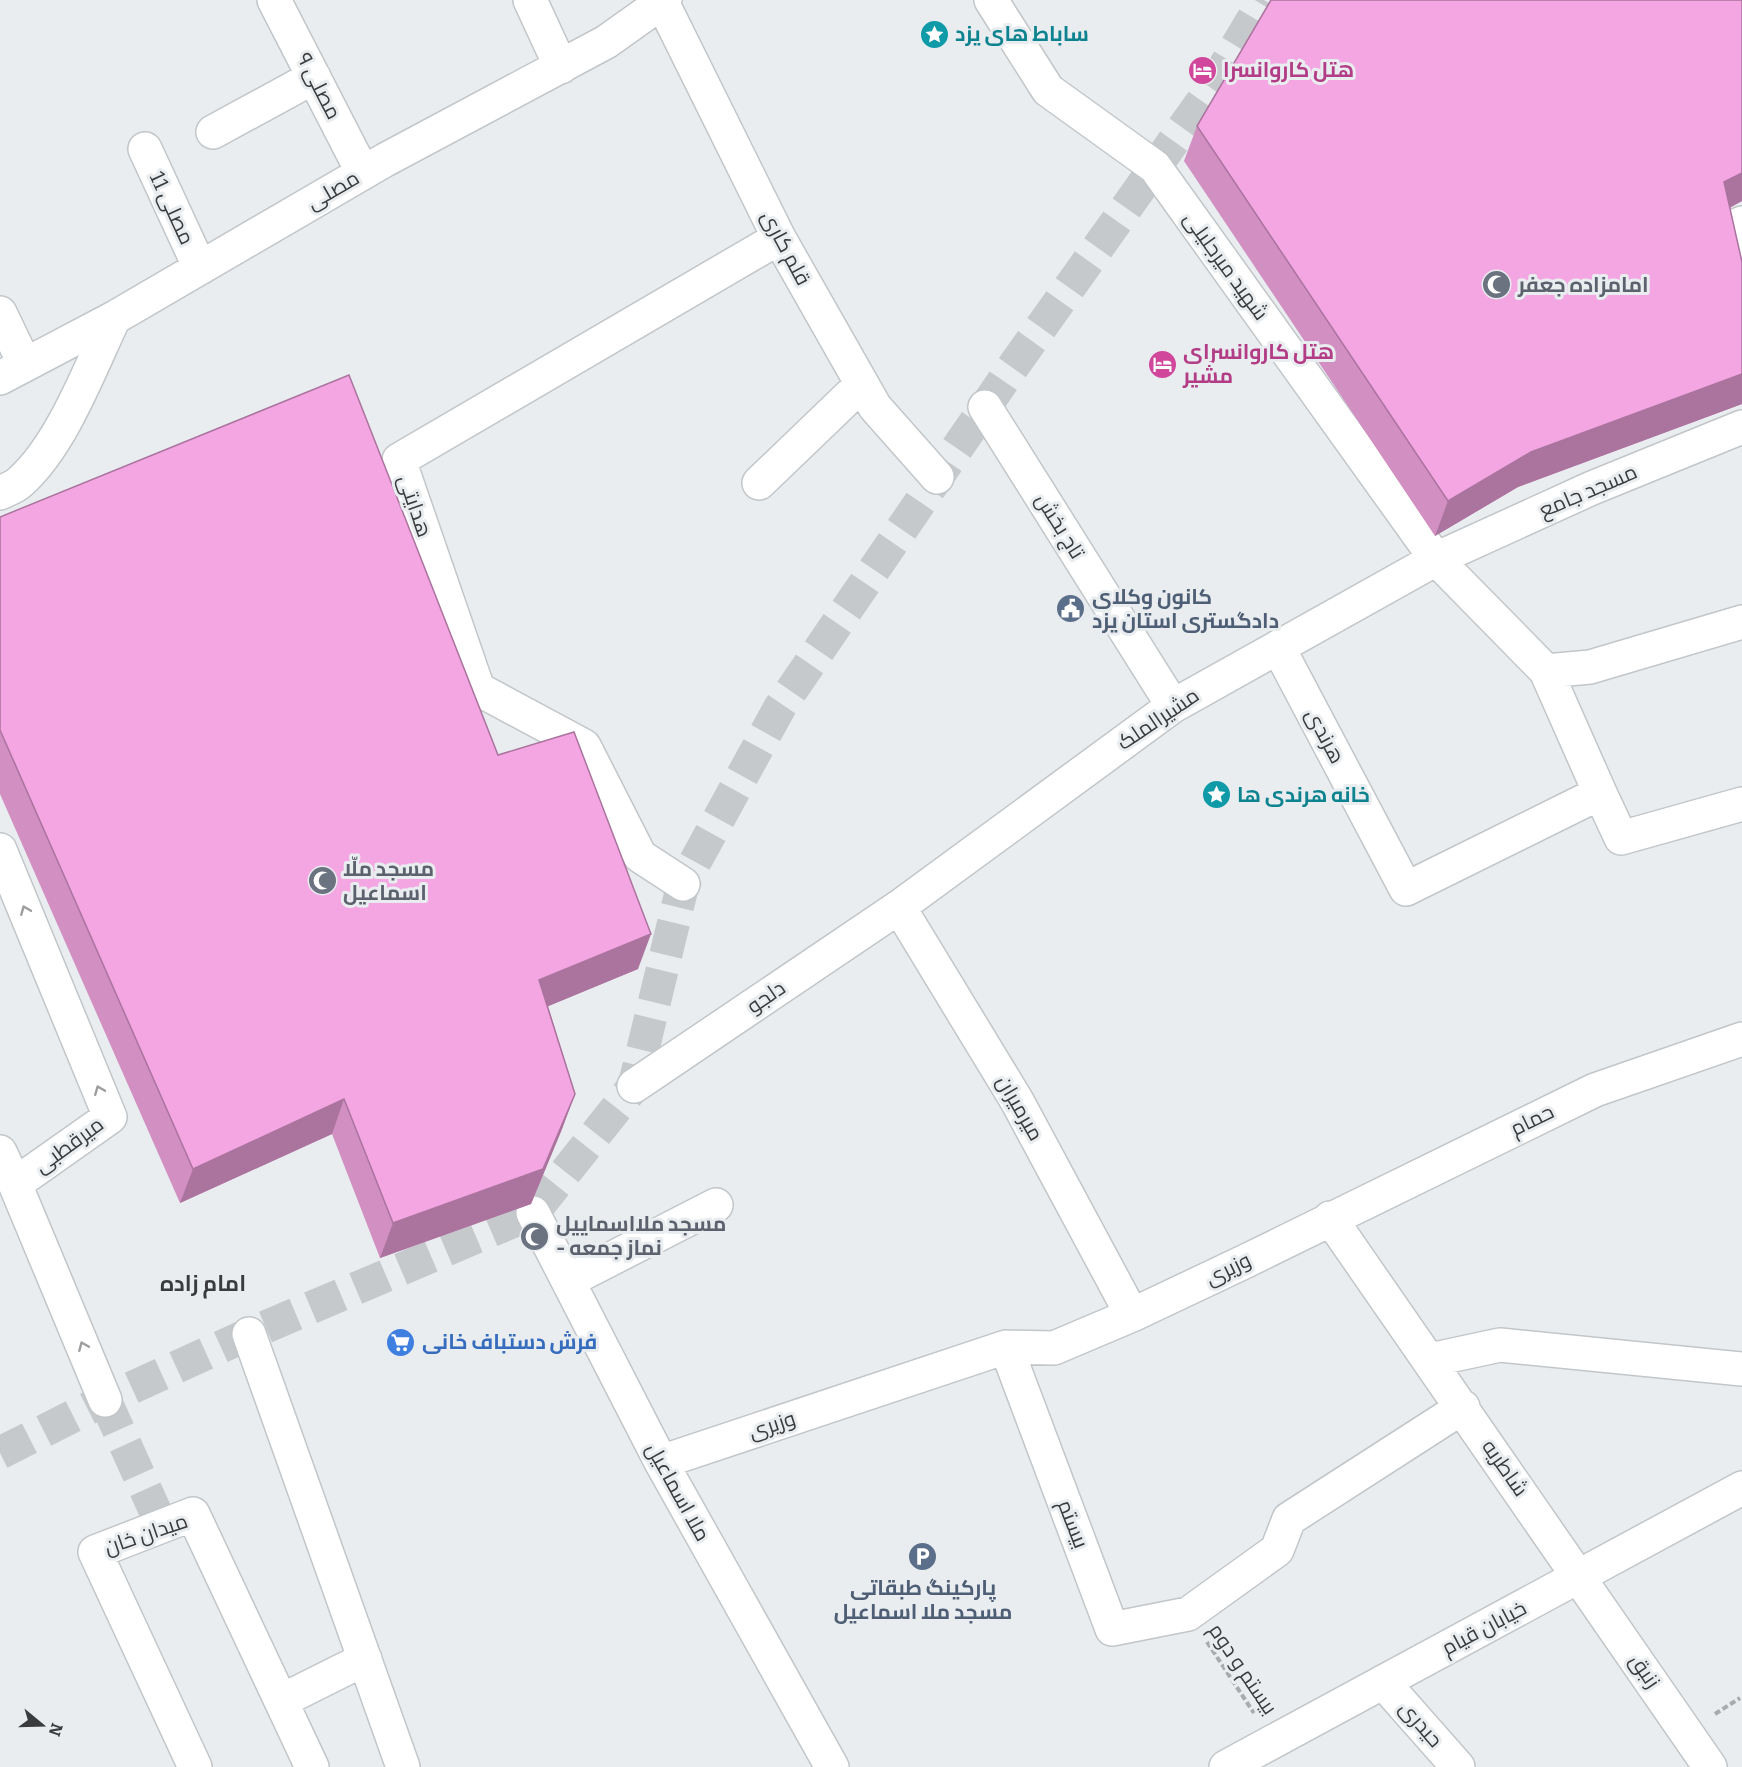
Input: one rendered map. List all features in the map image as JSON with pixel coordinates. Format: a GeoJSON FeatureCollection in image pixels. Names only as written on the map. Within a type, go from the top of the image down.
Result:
{"type":"FeatureCollection","features":[{"type":"Feature","properties":{"kind":"street","name":"مصلی ۹"},"geometry":{"type":"LineString","coordinates":[[274,0],[363,173]]}},
{"type":"Feature","properties":{"kind":"street"},"geometry":{"type":"LineString","coordinates":[[530,0],[561,67]]}},
{"type":"Feature","properties":{"kind":"street","name":"شهید میرجلیلی"},"geometry":{"type":"LineString","coordinates":[[991,0],[1048,90],[1155,166],[1436,559],[1546,670]]}},
{"type":"Feature","properties":{"kind":"street","name":"مصلی"},"geometry":{"type":"LineString","coordinates":[[12,372],[114,318],[363,173],[606,42],[664,1]]}},
{"type":"Feature","properties":{"kind":"street","name":"قلم کاری"},"geometry":{"type":"LineString","coordinates":[[664,1],[779,237],[875,407],[937,477]]}},
{"type":"Feature","properties":{"kind":"street"},"geometry":{"type":"LineString","coordinates":[[213,132],[314,77]]}},
{"type":"Feature","properties":{"kind":"street","name":"مصلی 11"},"geometry":{"type":"LineString","coordinates":[[145,148],[200,268]]}},
{"type":"Feature","properties":{"kind":"street"},"geometry":{"type":"LineString","coordinates":[[1742,223],[1733,227],[1742,271]]}},
{"type":"Feature","properties":{"kind":"street","name":"هدایتی"},"geometry":{"type":"LineString","coordinates":[[683,884],[640,856],[584,746],[478,689],[399,460],[779,237]]}},
{"type":"Feature","properties":{"kind":"street"},"geometry":{"type":"LineString","coordinates":[[0,313],[12,372]]}},
{"type":"Feature","properties":{"kind":"street"},"geometry":{"type":"LineString","coordinates":[[0,493],[20,483],[41,456],[72,408],[114,318]]}},
{"type":"Feature","properties":{"kind":"street"},"geometry":{"type":"LineString","coordinates":[[759,483],[862,384]]}},
{"type":"Feature","properties":{"kind":"street","name":"تاج بخش"},"geometry":{"type":"LineString","coordinates":[[985,407],[1173,706]]}},
{"type":"Feature","properties":{"kind":"street","name":"مسجد جامع"},"geometry":{"type":"LineString","coordinates":[[1436,559],[1592,488],[1742,427]]}},
{"type":"Feature","properties":{"kind":"street","name":"مشیرالملک"},"geometry":{"type":"LineString","coordinates":[[898,907],[1173,706],[1436,559]]}},
{"type":"Feature","properties":{"kind":"street"},"geometry":{"type":"LineString","coordinates":[[1742,622],[1590,667],[1546,670],[1621,838],[1742,804]]}},
{"type":"Feature","properties":{"kind":"street","name":"هرندی"},"geometry":{"type":"LineString","coordinates":[[1278,647],[1406,889],[1600,793]]}},
{"type":"Feature","properties":{"kind":"street","name":"میرقطبی"},"geometry":{"type":"LineString","coordinates":[[0,850],[110,1117],[15,1184],[105,1400]]}},
{"type":"Feature","properties":{"kind":"street","name":"دلجو"},"geometry":{"type":"LineString","coordinates":[[634,1086],[898,907]]}},
{"type":"Feature","properties":{"kind":"street","name":"میرمیران"},"geometry":{"type":"LineString","coordinates":[[898,907],[1017,1101],[1132,1315]]}},
{"type":"Feature","properties":{"kind":"street","name":"حمام"},"geometry":{"type":"LineString","coordinates":[[1330,1218],[1595,1090],[1742,1039]]}},
{"type":"Feature","properties":{"kind":"street"},"geometry":{"type":"LineString","coordinates":[[0,1152],[15,1184]]}},
{"type":"Feature","properties":{"kind":"street"},"geometry":{"type":"LineString","coordinates":[[568,1281],[716,1205]]}},
{"type":"Feature","properties":{"kind":"street","name":"ملا اسماعیل"},"geometry":{"type":"LineString","coordinates":[[533,1213],[661,1462],[832,1767]]}},
{"type":"Feature","properties":{"kind":"street"},"geometry":{"type":"LineString","coordinates":[[1330,1218],[1430,1360],[1500,1345],[1742,1369]]}},
{"type":"Feature","properties":{"kind":"street","name":"وزیری"},"geometry":{"type":"LineString","coordinates":[[661,1462],[1006,1347],[1054,1348],[1132,1315],[1330,1218]]}},
{"type":"Feature","properties":{"kind":"street"},"geometry":{"type":"LineString","coordinates":[[249,1334],[403,1767]]}},
{"type":"Feature","properties":{"kind":"street","name":"بیستم"},"geometry":{"type":"LineString","coordinates":[[1006,1347],[1112,1629],[1188,1614]]}},
{"type":"Feature","properties":{"kind":"street","name":"شاطریه"},"geometry":{"type":"LineString","coordinates":[[1430,1360],[1580,1576]]}},
{"type":"Feature","properties":{"kind":"street"},"geometry":{"type":"LineString","coordinates":[[1188,1614],[1277,1550],[1289,1519],[1463,1407]]}},
{"type":"Feature","properties":{"kind":"street","name":"خیابان قیام"},"geometry":{"type":"LineString","coordinates":[[1226,1767],[1742,1488]]}},
{"type":"Feature","properties":{"kind":"street","name":"میدان خان"},"geometry":{"type":"LineString","coordinates":[[195,1767],[95,1552],[193,1514],[312,1767]]}},
{"type":"Feature","properties":{"kind":"street","name":"زنبق"},"geometry":{"type":"LineString","coordinates":[[1580,1576],[1710,1767]]}},
{"type":"Feature","properties":{"kind":"street"},"geometry":{"type":"LineString","coordinates":[[281,1701],[365,1659]]}},
{"type":"Feature","properties":{"kind":"street","name":"حیدری"},"geometry":{"type":"LineString","coordinates":[[1383,1682],[1458,1767]]}},
{"type":"Feature","properties":{"kind":"path","name":"بیستم و دوم"},"geometry":{"type":"LineString","coordinates":[[1188,1614],[1273,1742]]}},
{"type":"Feature","properties":{"kind":"building","name":"امامزاده جعفر"},"geometry":{"type":"Polygon","coordinates":[[[1271,0],[1742,0],[1742,173],[1724,182],[1742,262],[1742,374],[1531,452],[1448,501],[1197,126],[1271,0]]]}},
{"type":"Feature","properties":{"kind":"building","name":"مسجد ملّا اسماعیل"},"geometry":{"type":"Polygon","coordinates":[[[349,375],[498,755],[574,732],[651,934],[539,980],[575,1094],[543,1169],[393,1223],[344,1099],[193,1169],[0,730],[0,517],[349,375]]]}},
{"type":"Feature","properties":{"kind":"tunnel"},"geometry":{"type":"LineString","coordinates":[[0,1453],[105,1400],[249,1334],[533,1213],[634,1086],[683,884],[780,707],[1012,368],[1213,86],[1264,0]]}},
{"type":"Feature","properties":{"kind":"tunnel"},"geometry":{"type":"LineString","coordinates":[[105,1400],[162,1526]]}},
{"type":"Feature","properties":{"kind":"place","name":"ساباط های یزد"},"geometry":{"type":"Point","coordinates":[934,34]}},
{"type":"Feature","properties":{"kind":"place","name":"هتل کاروانسرا"},"geometry":{"type":"Point","coordinates":[1202,70]}},
{"type":"Feature","properties":{"kind":"place","name":"امامزاده جعفر"},"geometry":{"type":"Point","coordinates":[1497,285]}},
{"type":"Feature","properties":{"kind":"place","name":"هتل کاروانسرای مشیر"},"geometry":{"type":"Point","coordinates":[1162,364]}},
{"type":"Feature","properties":{"kind":"place","name":"کانون وکلای دادگستری استان یزد"},"geometry":{"type":"Point","coordinates":[1071,609]}},
{"type":"Feature","properties":{"kind":"place","name":"خانه هرندی ها"},"geometry":{"type":"Point","coordinates":[1216,795]}},
{"type":"Feature","properties":{"kind":"place","name":"مسجد ملّا اسماعیل"},"geometry":{"type":"Point","coordinates":[322,881]}},
{"type":"Feature","properties":{"kind":"place","name":"مسجد ملااسماییل - نماز جمعه"},"geometry":{"type":"Point","coordinates":[535,1236]}},
{"type":"Feature","properties":{"kind":"place","name":"فرش دستباف خانی"},"geometry":{"type":"Point","coordinates":[401,1342]}},
{"type":"Feature","properties":{"kind":"place","name":"پارکینگ طبقاتی مسجد ملا اسماعیل"},"geometry":{"type":"Point","coordinates":[923,1557]}},
{"type":"Feature","properties":{"kind":"district","name":"امام زاده"},"geometry":{"type":"Point","coordinates":[203,1283]}}]}
